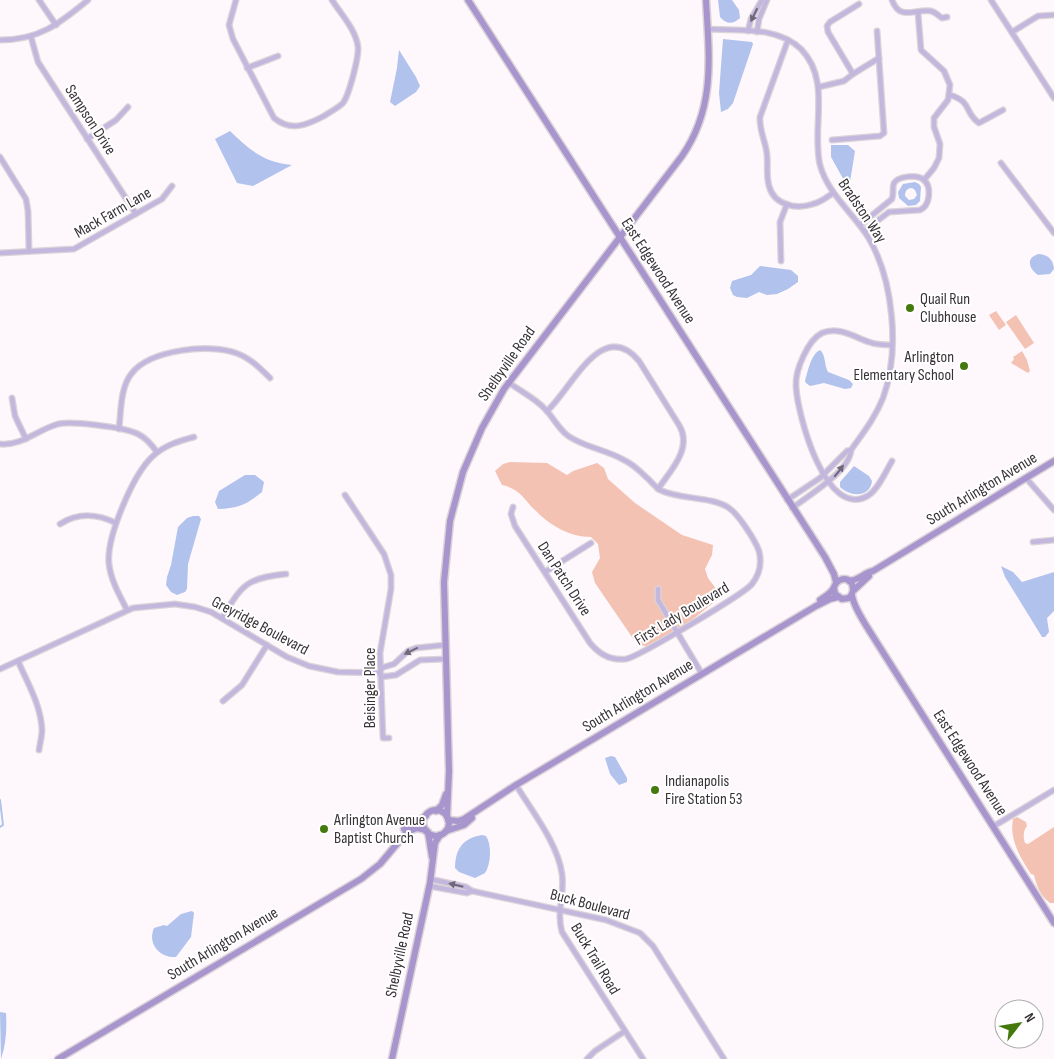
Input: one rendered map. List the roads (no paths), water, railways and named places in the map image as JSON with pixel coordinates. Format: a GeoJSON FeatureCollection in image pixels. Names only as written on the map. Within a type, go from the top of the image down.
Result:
{"type":"FeatureCollection","features":[{"type":"Feature","properties":{"kind":"main road","name":"East Edgewood Avenue"},"geometry":{"type":"LineString","coordinates":[[468,0],[825,557]]}},
{"type":"Feature","properties":{"kind":"main road","name":"Shelbyville Road"},"geometry":{"type":"LineString","coordinates":[[448,788],[445,559],[450,521],[463,472],[477,436],[508,382],[682,156],[697,128],[708,89],[709,65],[706,0]]}},
{"type":"Feature","properties":{"kind":"main road","name":"South Arlington Avenue"},"geometry":{"type":"LineString","coordinates":[[853,592],[873,571],[1054,461]]}},
{"type":"Feature","properties":{"kind":"main road"},"geometry":{"type":"LineString","coordinates":[[825,557],[853,585],[854,604],[862,618]]}},
{"type":"Feature","properties":{"kind":"main road"},"geometry":{"type":"LineString","coordinates":[[825,557],[834,574],[835,593],[862,618]]}},
{"type":"Feature","properties":{"kind":"main road","name":"South Arlington Avenue"},"geometry":{"type":"LineString","coordinates":[[848,580],[856,580],[873,571]]}},
{"type":"Feature","properties":{"kind":"main road"},"geometry":{"type":"LineString","coordinates":[[835,585],[841,579],[848,580]]}},
{"type":"Feature","properties":{"kind":"main road","name":"South Arlington Avenue"},"geometry":{"type":"LineString","coordinates":[[816,606],[835,585]]}},
{"type":"Feature","properties":{"kind":"main road"},"geometry":{"type":"LineString","coordinates":[[840,598],[848,598],[853,592]]}},
{"type":"Feature","properties":{"kind":"main road","name":"South Arlington Avenue"},"geometry":{"type":"LineString","coordinates":[[448,818],[461,820],[475,813],[516,785],[816,606],[830,599],[840,598]]}},
{"type":"Feature","properties":{"kind":"main road","name":"East Edgewood Avenue"},"geometry":{"type":"LineString","coordinates":[[862,618],[1054,923]]}},
{"type":"Feature","properties":{"kind":"main road"},"geometry":{"type":"LineString","coordinates":[[436,811],[442,805],[448,788]]}},
{"type":"Feature","properties":{"kind":"main road"},"geometry":{"type":"LineString","coordinates":[[432,857],[436,841],[446,831],[448,826],[448,788]]}},
{"type":"Feature","properties":{"kind":"main road"},"geometry":{"type":"LineString","coordinates":[[432,857],[424,823],[426,816],[430,812],[436,811],[442,812],[448,818]]}},
{"type":"Feature","properties":{"kind":"main road","name":"South Arlington Avenue"},"geometry":{"type":"LineString","coordinates":[[446,831],[466,823],[473,818],[475,813]]}},
{"type":"Feature","properties":{"kind":"main road","name":"South Arlington Avenue"},"geometry":{"type":"LineString","coordinates":[[395,845],[405,828],[426,816]]}},
{"type":"Feature","properties":{"kind":"main road","name":"South Arlington Avenue"},"geometry":{"type":"LineString","coordinates":[[58,1059],[361,879],[380,864],[411,829],[417,828],[427,831]]}},
{"type":"Feature","properties":{"kind":"main road"},"geometry":{"type":"LineString","coordinates":[[427,831],[433,836],[440,835]]}},
{"type":"Feature","properties":{"kind":"main road","name":"Shelbyville Road"},"geometry":{"type":"LineString","coordinates":[[392,1059],[430,883],[432,857]]}},
{"type":"Feature","properties":{"kind":"street"},"geometry":{"type":"LineString","coordinates":[[39,0],[56,25]]}},
{"type":"Feature","properties":{"kind":"street"},"geometry":{"type":"LineString","coordinates":[[0,40],[30,37],[56,25],[88,0]]}},
{"type":"Feature","properties":{"kind":"street"},"geometry":{"type":"LineString","coordinates":[[236,0],[230,25],[233,39],[268,109],[280,123],[290,126],[306,125],[338,107],[349,91],[358,48],[352,32],[332,0]]}},
{"type":"Feature","properties":{"kind":"street"},"geometry":{"type":"LineString","coordinates":[[748,31],[750,19],[762,0]]}},
{"type":"Feature","properties":{"kind":"street"},"geometry":{"type":"LineString","coordinates":[[757,32],[758,19],[767,0]]}},
{"type":"Feature","properties":{"kind":"street"},"geometry":{"type":"LineString","coordinates":[[892,0],[901,11],[918,13],[932,11],[942,18],[947,17]]}},
{"type":"Feature","properties":{"kind":"street"},"geometry":{"type":"LineString","coordinates":[[991,0],[1054,98]]}},
{"type":"Feature","properties":{"kind":"street"},"geometry":{"type":"LineString","coordinates":[[853,74],[827,29],[830,22],[859,4]]}},
{"type":"Feature","properties":{"kind":"street"},"geometry":{"type":"LineString","coordinates":[[918,13],[921,50],[944,71],[950,82],[950,95],[934,118],[934,127],[940,144],[939,158],[934,168],[924,180]]}},
{"type":"Feature","properties":{"kind":"street"},"geometry":{"type":"LineString","coordinates":[[1012,32],[1035,17],[1044,14],[1054,15]]}},
{"type":"Feature","properties":{"kind":"street","name":"Bradston Way"},"geometry":{"type":"LineString","coordinates":[[708,29],[775,34],[788,40],[808,57],[814,68],[819,87],[818,151],[822,171],[833,193],[864,231],[878,256],[886,284],[892,345],[889,378],[882,399],[871,423],[851,450],[847,452],[826,478],[787,500]]}},
{"type":"Feature","properties":{"kind":"street"},"geometry":{"type":"LineString","coordinates":[[832,140],[880,136],[884,133],[877,31]]}},
{"type":"Feature","properties":{"kind":"street","name":"Sampson Drive"},"geometry":{"type":"LineString","coordinates":[[30,37],[38,62],[136,214]]}},
{"type":"Feature","properties":{"kind":"street"},"geometry":{"type":"LineString","coordinates":[[788,40],[764,104],[759,125],[767,154],[766,175],[770,192],[776,199],[798,207],[812,205],[833,193]]}},
{"type":"Feature","properties":{"kind":"street"},"geometry":{"type":"LineString","coordinates":[[247,68],[278,56]]}},
{"type":"Feature","properties":{"kind":"street"},"geometry":{"type":"LineString","coordinates":[[819,87],[844,82],[853,74],[879,58]]}},
{"type":"Feature","properties":{"kind":"street"},"geometry":{"type":"LineString","coordinates":[[950,95],[963,100],[978,123],[1003,110]]}},
{"type":"Feature","properties":{"kind":"street"},"geometry":{"type":"LineString","coordinates":[[87,139],[116,120],[128,107]]}},
{"type":"Feature","properties":{"kind":"street"},"geometry":{"type":"LineString","coordinates":[[0,157],[26,199],[29,251]]}},
{"type":"Feature","properties":{"kind":"street"},"geometry":{"type":"LineString","coordinates":[[1001,163],[1054,233]]}},
{"type":"Feature","properties":{"kind":"street"},"geometry":{"type":"LineString","coordinates":[[860,225],[892,199],[893,187],[898,180],[916,177],[924,180],[928,186],[928,202],[924,208],[889,212],[864,231]]}},
{"type":"Feature","properties":{"kind":"street","name":"Mack Farm Lane"},"geometry":{"type":"LineString","coordinates":[[0,253],[74,249],[162,199],[172,186]]}},
{"type":"Feature","properties":{"kind":"street"},"geometry":{"type":"LineString","coordinates":[[781,261],[780,222],[787,204]]}},
{"type":"Feature","properties":{"kind":"street"},"geometry":{"type":"LineString","coordinates":[[892,345],[871,343],[835,330],[822,334],[809,344],[798,372],[796,386],[813,456],[826,478],[842,495],[853,499],[862,498],[874,490],[892,461]]}},
{"type":"Feature","properties":{"kind":"street"},"geometry":{"type":"LineString","coordinates":[[508,382],[540,404],[567,435],[624,460],[658,489],[680,456],[684,444],[683,432],[639,361],[624,349],[611,347],[595,353],[547,411]]}},
{"type":"Feature","properties":{"kind":"street"},"geometry":{"type":"LineString","coordinates":[[119,429],[127,381],[131,374],[142,364],[155,356],[200,349],[229,351],[245,357],[270,378]]}},
{"type":"Feature","properties":{"kind":"street"},"geometry":{"type":"LineString","coordinates":[[12,398],[15,416],[26,439]]}},
{"type":"Feature","properties":{"kind":"street"},"geometry":{"type":"LineString","coordinates":[[0,444],[12,444],[53,426],[73,423],[131,431],[143,437],[157,452]]}},
{"type":"Feature","properties":{"kind":"street"},"geometry":{"type":"LineString","coordinates":[[127,610],[115,586],[109,564],[110,540],[116,523],[140,471],[157,452],[173,443],[194,437]]}},
{"type":"Feature","properties":{"kind":"street","name":"Bradston Way"},"geometry":{"type":"LineString","coordinates":[[792,508],[851,455],[851,450]]}},
{"type":"Feature","properties":{"kind":"street"},"geometry":{"type":"LineString","coordinates":[[1026,478],[1054,510]]}},
{"type":"Feature","properties":{"kind":"street","name":"First Lady Boulevard"},"geometry":{"type":"LineString","coordinates":[[608,657],[620,660],[632,657],[677,632],[744,591],[752,584],[758,571],[760,561],[757,547],[738,516],[729,508],[718,503],[672,494],[658,489]]}},
{"type":"Feature","properties":{"kind":"street","name":"Beisinger Place"},"geometry":{"type":"LineString","coordinates":[[345,495],[384,554],[391,575],[391,589],[380,653],[383,738],[389,738]]}},
{"type":"Feature","properties":{"kind":"street","name":"Dan Patch Drive"},"geometry":{"type":"LineString","coordinates":[[513,507],[511,514],[513,522],[590,643],[597,651],[608,657]]}},
{"type":"Feature","properties":{"kind":"street"},"geometry":{"type":"LineString","coordinates":[[60,524],[77,516],[89,515],[116,523]]}},
{"type":"Feature","properties":{"kind":"street"},"geometry":{"type":"LineString","coordinates":[[1033,542],[1054,540]]}},
{"type":"Feature","properties":{"kind":"street"},"geometry":{"type":"LineString","coordinates":[[545,572],[591,543]]}},
{"type":"Feature","properties":{"kind":"street"},"geometry":{"type":"LineString","coordinates":[[222,618],[236,596],[248,584],[264,576],[286,574]]}},
{"type":"Feature","properties":{"kind":"street"},"geometry":{"type":"LineString","coordinates":[[658,590],[658,600],[702,674]]}},
{"type":"Feature","properties":{"kind":"street","name":"Greyridge Boulevard"},"geometry":{"type":"LineString","coordinates":[[0,669],[127,610],[136,607],[180,605],[200,608],[222,618],[294,660],[321,670],[396,675],[420,660],[446,658]]}},
{"type":"Feature","properties":{"kind":"street"},"geometry":{"type":"LineString","coordinates":[[223,701],[242,686],[267,645]]}},
{"type":"Feature","properties":{"kind":"street","name":"Greyridge Boulevard"},"geometry":{"type":"LineString","coordinates":[[381,673],[408,651],[416,648],[445,645]]}},
{"type":"Feature","properties":{"kind":"street"},"geometry":{"type":"LineString","coordinates":[[18,661],[34,696],[39,714],[42,731],[39,750]]}},
{"type":"Feature","properties":{"kind":"street","name":"Buck Trail Road"},"geometry":{"type":"LineString","coordinates":[[516,785],[558,856],[563,882],[559,909],[562,932],[643,1059]]}},
{"type":"Feature","properties":{"kind":"street"},"geometry":{"type":"LineString","coordinates":[[994,826],[1054,790]]}},
{"type":"Feature","properties":{"kind":"street","name":"Buck Boulevard"},"geometry":{"type":"LineString","coordinates":[[430,883],[467,893],[472,892],[606,920],[640,933],[653,946],[724,1059]]}},
{"type":"Feature","properties":{"kind":"street"},"geometry":{"type":"LineString","coordinates":[[587,1059],[595,1051],[625,1031]]}},
{"type":"Feature","properties":{"kind":"water"},"geometry":{"type":"Polygon","coordinates":[[[718,0],[732,0],[739,10],[740,18],[732,23],[722,19],[720,17],[718,0]]]}},
{"type":"Feature","properties":{"kind":"water"},"geometry":{"type":"Polygon","coordinates":[[[723,39],[752,42],[753,44],[733,103],[728,109],[721,112],[719,93],[723,39]]]}},
{"type":"Feature","properties":{"kind":"water"},"geometry":{"type":"Polygon","coordinates":[[[399,50],[420,86],[416,92],[395,106],[390,102],[399,50]]]}},
{"type":"Feature","properties":{"kind":"water"},"geometry":{"type":"Polygon","coordinates":[[[230,131],[244,144],[265,158],[292,165],[253,186],[237,183],[215,139],[230,131]]]}},
{"type":"Feature","properties":{"kind":"water"},"geometry":{"type":"Polygon","coordinates":[[[831,145],[848,145],[855,151],[850,182],[846,184],[831,157],[831,145]]]}},
{"type":"Feature","properties":{"kind":"water"},"geometry":{"type":"Polygon","coordinates":[[[915,182],[921,187],[920,201],[916,205],[908,206],[899,198],[898,192],[903,184],[915,182]],[[912,188],[906,191],[905,196],[909,200],[914,199],[917,195],[912,188]]]}},
{"type":"Feature","properties":{"kind":"water"},"geometry":{"type":"Polygon","coordinates":[[[1039,254],[1048,257],[1053,263],[1054,269],[1050,274],[1038,275],[1030,266],[1030,260],[1039,254]]]}},
{"type":"Feature","properties":{"kind":"water"},"geometry":{"type":"Polygon","coordinates":[[[760,266],[791,270],[798,276],[798,282],[777,294],[767,295],[759,292],[747,298],[733,295],[730,288],[732,281],[751,275],[760,266]]]}},
{"type":"Feature","properties":{"kind":"water"},"geometry":{"type":"Polygon","coordinates":[[[820,350],[828,372],[849,380],[853,384],[851,388],[845,389],[824,383],[810,386],[806,383],[810,363],[814,355],[820,350]]]}},
{"type":"Feature","properties":{"kind":"water"},"geometry":{"type":"Polygon","coordinates":[[[854,466],[869,476],[872,481],[868,491],[864,493],[849,493],[840,487],[840,482],[854,466]]]}},
{"type":"Feature","properties":{"kind":"water"},"geometry":{"type":"Polygon","coordinates":[[[245,475],[255,475],[264,482],[262,492],[242,505],[218,509],[215,502],[219,491],[245,475]]]}},
{"type":"Feature","properties":{"kind":"water"},"geometry":{"type":"Polygon","coordinates":[[[199,516],[201,519],[188,564],[187,589],[185,592],[177,595],[171,592],[166,585],[167,577],[178,527],[187,518],[199,516]]]}},
{"type":"Feature","properties":{"kind":"water"},"geometry":{"type":"Polygon","coordinates":[[[1001,566],[1013,572],[1022,582],[1054,572],[1054,611],[1047,618],[1049,632],[1045,637],[1042,637],[1005,577],[1001,566]]]}},
{"type":"Feature","properties":{"kind":"water"},"geometry":{"type":"Polygon","coordinates":[[[615,757],[627,778],[627,782],[619,785],[610,774],[605,758],[615,757]]]}},
{"type":"Feature","properties":{"kind":"water"},"geometry":{"type":"Polygon","coordinates":[[[475,836],[486,836],[490,849],[489,865],[485,873],[475,878],[459,872],[455,868],[455,861],[461,846],[475,836]]]}},
{"type":"Feature","properties":{"kind":"water"},"geometry":{"type":"Polygon","coordinates":[[[192,911],[194,913],[191,937],[176,957],[165,955],[156,949],[152,939],[154,928],[167,926],[181,914],[192,911]]]}},
{"type":"Feature","properties":{"kind":"water"},"geometry":{"type":"Polygon","coordinates":[[[0,1012],[6,1013],[5,1042],[1,1059],[0,1012]]]}},
{"type":"Feature","properties":{"kind":"waterway"},"geometry":{"type":"LineString","coordinates":[[0,800],[3,825],[0,827]]}},
{"type":"Feature","properties":{"kind":"place","name":"Quail Run Clubhouse"},"geometry":{"type":"Point","coordinates":[910,308]}},
{"type":"Feature","properties":{"kind":"place","name":"Arlington Elementary School"},"geometry":{"type":"Point","coordinates":[964,366]}},
{"type":"Feature","properties":{"kind":"place","name":"Indianapolis Fire Station 53"},"geometry":{"type":"Point","coordinates":[655,790]}},
{"type":"Feature","properties":{"kind":"place","name":"Arlington Avenue Baptist Church"},"geometry":{"type":"Point","coordinates":[324,829]}}]}
